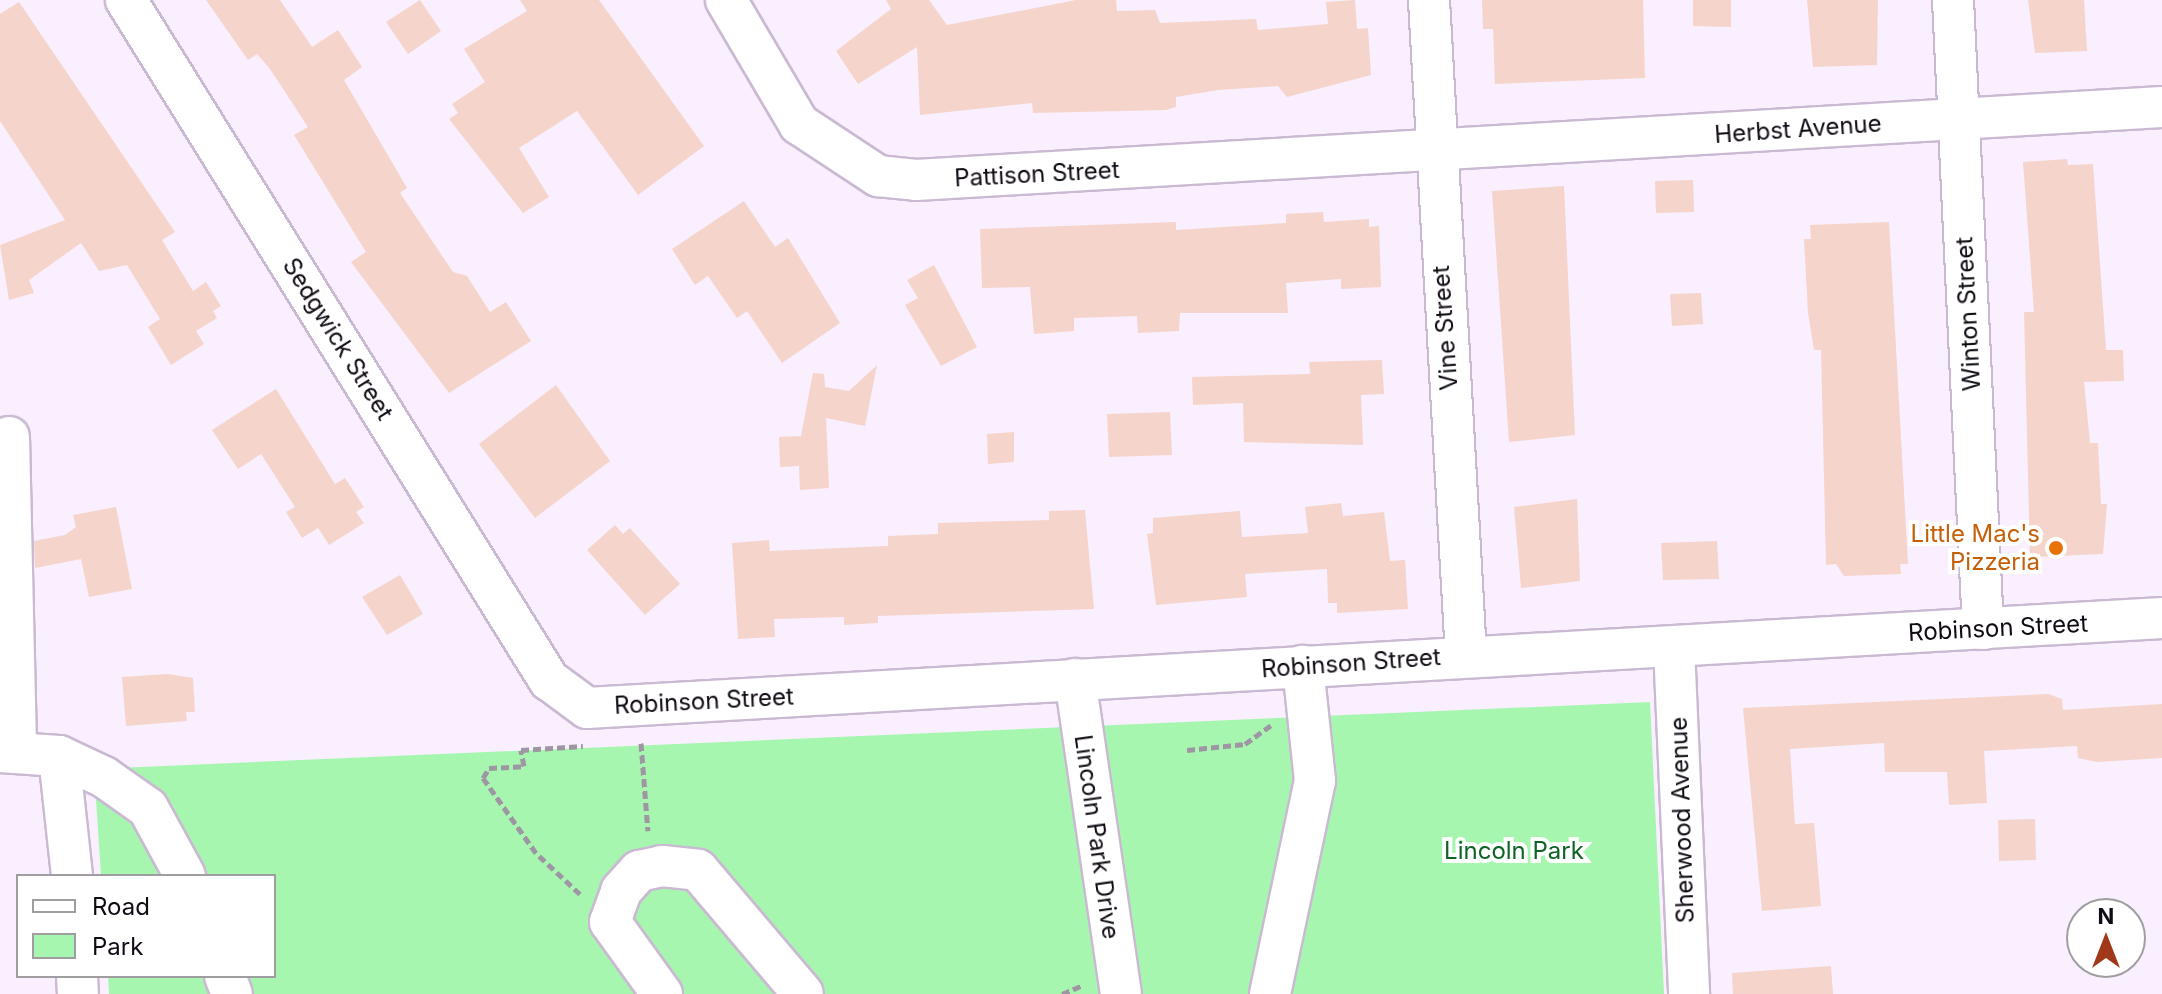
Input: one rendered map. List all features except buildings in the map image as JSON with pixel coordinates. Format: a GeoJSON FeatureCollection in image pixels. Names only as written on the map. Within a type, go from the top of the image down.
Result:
{"type":"FeatureCollection","features":[{"type":"Feature","properties":{"kind":"street","name":"Sedgwick Street"},"geometry":{"type":"LineString","coordinates":[[126,0],[549,680]]}},
{"type":"Feature","properties":{"kind":"street","name":"Pattison Street"},"geometry":{"type":"LineString","coordinates":[[726,0],[799,124],[878,176],[916,180],[1434,152]]}},
{"type":"Feature","properties":{"kind":"street","name":"Vine Street"},"geometry":{"type":"LineString","coordinates":[[1429,0],[1434,152],[1466,656]]}},
{"type":"Feature","properties":{"kind":"street","name":"Winton Street"},"geometry":{"type":"LineString","coordinates":[[1953,0],[1983,629]]}},
{"type":"Feature","properties":{"kind":"street","name":"Herbst Avenue"},"geometry":{"type":"LineString","coordinates":[[1434,152],[2162,107]]}},
{"type":"Feature","properties":{"kind":"street"},"geometry":{"type":"LineString","coordinates":[[9,437],[8,751],[59,756],[148,808],[184,874]]}},
{"type":"Feature","properties":{"kind":"street","name":"Robinson Street"},"geometry":{"type":"LineString","coordinates":[[549,680],[587,708],[2162,618]]}},
{"type":"Feature","properties":{"kind":"street","name":"Sherwood Avenue"},"geometry":{"type":"LineString","coordinates":[[1674,647],[1689,994]]}},
{"type":"Feature","properties":{"kind":"street"},"geometry":{"type":"LineString","coordinates":[[1270,994],[1315,781],[1303,666]]}},
{"type":"Feature","properties":{"kind":"street","name":"Lincoln Park Drive"},"geometry":{"type":"LineString","coordinates":[[1075,679],[1121,994]]}},
{"type":"Feature","properties":{"kind":"street"},"geometry":{"type":"LineString","coordinates":[[59,756],[72,874]]}},
{"type":"Feature","properties":{"kind":"street"},"geometry":{"type":"LineString","coordinates":[[662,994],[610,922],[621,891],[639,871],[698,870],[803,994]]}},
{"type":"Feature","properties":{"kind":"path"},"geometry":{"type":"LineString","coordinates":[[1187,750],[1245,744],[1266,730]]}},
{"type":"Feature","properties":{"kind":"path"},"geometry":{"type":"LineString","coordinates":[[631,744],[642,742],[646,821]]}},
{"type":"Feature","properties":{"kind":"path"},"geometry":{"type":"LineString","coordinates":[[570,748],[521,750],[524,766],[489,768],[483,778],[536,853],[610,922]]}},
{"type":"Feature","properties":{"kind":"green space","name":"Lincoln Park"},"geometry":{"type":"Polygon","coordinates":[[[1650,702],[1664,994],[109,994],[108,978],[276,978],[276,874],[101,874],[94,769],[1650,702]]]}},
{"type":"Feature","properties":{"kind":"place","name":"Little Mac's Pizzeria"},"geometry":{"type":"Point","coordinates":[2056,548]}}]}
